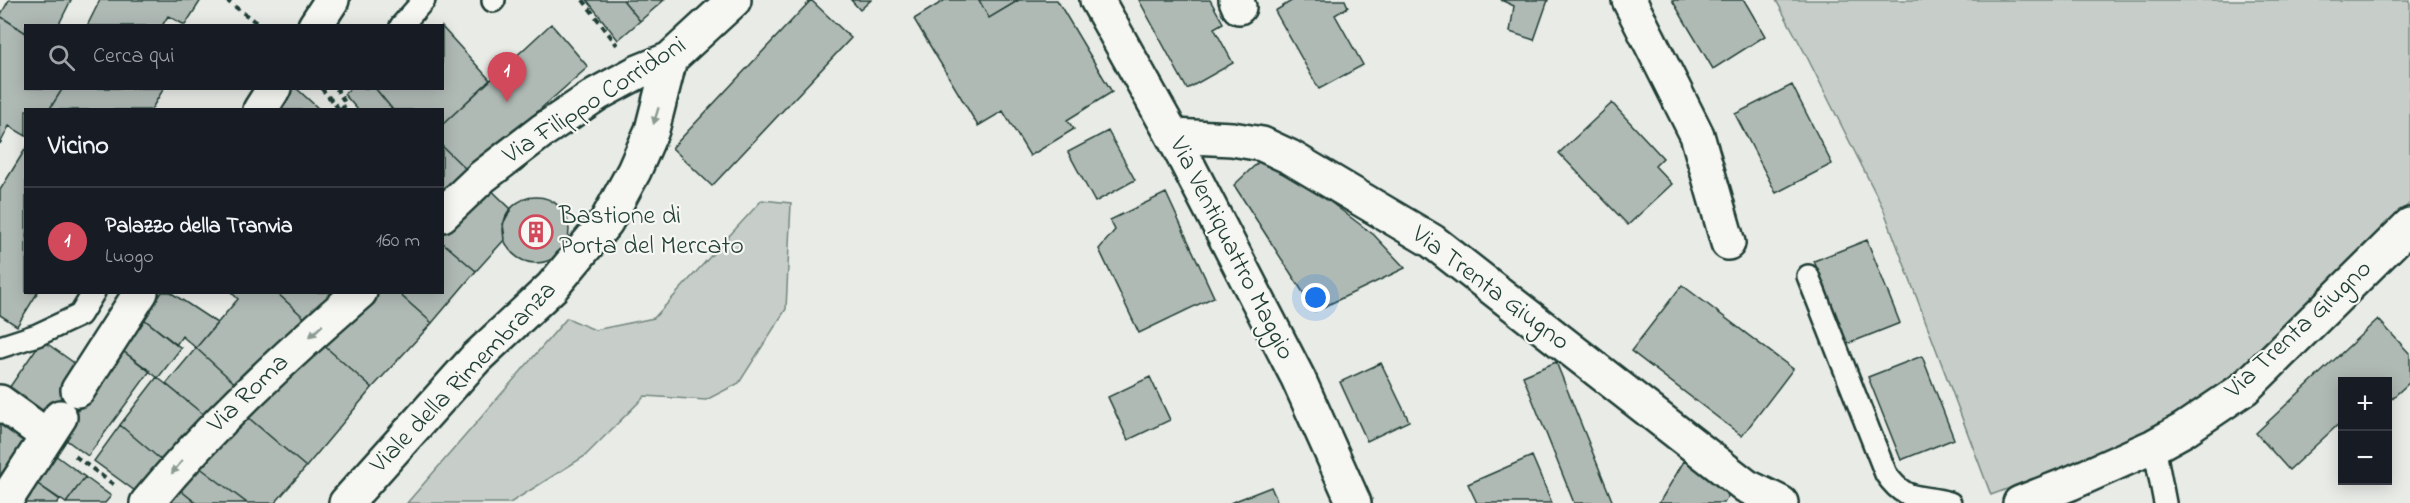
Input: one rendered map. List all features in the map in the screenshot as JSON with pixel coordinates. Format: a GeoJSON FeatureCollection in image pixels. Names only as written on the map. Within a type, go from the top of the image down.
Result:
{"type":"FeatureCollection","features":[{"type":"Feature","properties":{"kind":"street"},"geometry":{"type":"LineString","coordinates":[[316,24],[332,0]]}},
{"type":"Feature","properties":{"kind":"street","name":"Via Filippo Corridoni"},"geometry":{"type":"LineString","coordinates":[[444,213],[482,177],[542,131],[597,94],[638,72],[670,59],[734,0]]}},
{"type":"Feature","properties":{"kind":"street","name":"Via Ventiquattro Maggio"},"geometry":{"type":"LineString","coordinates":[[1097,0],[1173,136],[1358,498]]}},
{"type":"Feature","properties":{"kind":"street"},"geometry":{"type":"LineString","coordinates":[[1629,0],[1697,135],[1728,243]]}},
{"type":"Feature","properties":{"kind":"street","name":"Viale della Rimembranza"},"geometry":{"type":"LineString","coordinates":[[346,503],[476,358],[552,287],[606,222],[634,171],[652,130],[670,59]]}},
{"type":"Feature","properties":{"kind":"street"},"geometry":{"type":"LineString","coordinates":[[261,108],[273,90]]}},
{"type":"Feature","properties":{"kind":"street","name":"Via Trenta Giugno"},"geometry":{"type":"LineString","coordinates":[[1173,136],[1232,139],[1262,144],[1290,157],[1432,241],[1746,486],[1781,503]]}},
{"type":"Feature","properties":{"kind":"street","name":"Via Trenta Giugno"},"geometry":{"type":"LineString","coordinates":[[2020,503],[2154,446],[2183,430],[2245,388],[2410,225]]}},
{"type":"Feature","properties":{"kind":"street"},"geometry":{"type":"LineString","coordinates":[[78,390],[140,294]]}},
{"type":"Feature","properties":{"kind":"street","name":"Via Roma"},"geometry":{"type":"LineString","coordinates":[[134,497],[186,456],[254,387],[358,294]]}},
{"type":"Feature","properties":{"kind":"street"},"geometry":{"type":"LineString","coordinates":[[0,402],[54,427],[4,503]]}},
{"type":"Feature","properties":{"kind":"lane"},"geometry":{"type":"LineString","coordinates":[[403,24],[424,0]]}},
{"type":"Feature","properties":{"kind":"lane"},"geometry":{"type":"LineString","coordinates":[[1808,276],[1886,474],[1896,490],[1906,496],[1950,503]]}},
{"type":"Feature","properties":{"kind":"lane"},"geometry":{"type":"LineString","coordinates":[[0,347],[37,335],[80,315],[93,294]]}},
{"type":"Feature","properties":{"kind":"lane"},"geometry":{"type":"LineString","coordinates":[[2154,446],[2165,503]]}},
{"type":"Feature","properties":{"kind":"path"},"geometry":{"type":"LineString","coordinates":[[226,0],[258,24]]}},
{"type":"Feature","properties":{"kind":"path"},"geometry":{"type":"LineString","coordinates":[[583,0],[616,43]]}},
{"type":"Feature","properties":{"kind":"path"},"geometry":{"type":"LineString","coordinates":[[323,90],[338,108]]}},
{"type":"Feature","properties":{"kind":"path"},"geometry":{"type":"LineString","coordinates":[[337,90],[346,104],[342,108]]}},
{"type":"Feature","properties":{"kind":"path"},"geometry":{"type":"LineString","coordinates":[[54,427],[134,497]]}},
{"type":"Feature","properties":{"kind":"shaded area"},"geometry":{"type":"Polygon","coordinates":[[[1776,0],[2410,0],[2410,203],[2281,332],[2206,396],[2114,449],[1991,495],[1883,208],[1776,0]]]}},
{"type":"Feature","properties":{"kind":"shaded area"},"geometry":{"type":"Polygon","coordinates":[[[762,200],[791,203],[786,309],[739,383],[706,400],[645,396],[585,456],[510,503],[407,503],[567,318],[595,330],[654,318],[762,200]]]}},
{"type":"Feature","properties":{"kind":"building"},"geometry":{"type":"Polygon","coordinates":[[[9,0],[71,0],[59,24],[24,24],[24,32],[0,16],[9,0]]]}},
{"type":"Feature","properties":{"kind":"building"},"geometry":{"type":"Polygon","coordinates":[[[100,0],[201,0],[186,24],[168,16],[163,24],[88,24],[100,0]]]}},
{"type":"Feature","properties":{"kind":"building"},"geometry":{"type":"Polygon","coordinates":[[[587,0],[623,0],[640,21],[618,40],[587,0]]]}},
{"type":"Feature","properties":{"kind":"building"},"geometry":{"type":"Polygon","coordinates":[[[623,0],[664,0],[640,21],[623,0]]]}},
{"type":"Feature","properties":{"kind":"building"},"geometry":{"type":"Polygon","coordinates":[[[811,0],[851,38],[712,186],[672,148],[811,0]]]}},
{"type":"Feature","properties":{"kind":"building"},"geometry":{"type":"Polygon","coordinates":[[[851,0],[871,0],[860,10],[851,0]]]}},
{"type":"Feature","properties":{"kind":"building"},"geometry":{"type":"Polygon","coordinates":[[[945,0],[979,0],[989,18],[1019,0],[1057,0],[1112,92],[1067,120],[1074,129],[1030,156],[1003,111],[978,126],[914,19],[945,0]]]}},
{"type":"Feature","properties":{"kind":"building"},"geometry":{"type":"Polygon","coordinates":[[[979,0],[1019,0],[989,18],[979,0]]]}},
{"type":"Feature","properties":{"kind":"building"},"geometry":{"type":"Polygon","coordinates":[[[1139,0],[1210,0],[1223,23],[1214,28],[1233,63],[1187,89],[1139,0]]]}},
{"type":"Feature","properties":{"kind":"building"},"geometry":{"type":"Polygon","coordinates":[[[1293,0],[1345,0],[1348,7],[1335,15],[1363,65],[1319,89],[1275,11],[1293,0]]]}},
{"type":"Feature","properties":{"kind":"building"},"geometry":{"type":"Polygon","coordinates":[[[1501,0],[1548,0],[1534,40],[1510,32],[1514,6],[1501,0]]]}},
{"type":"Feature","properties":{"kind":"building"},"geometry":{"type":"Polygon","coordinates":[[[1672,0],[1744,0],[1765,36],[1713,69],[1672,0]]]}},
{"type":"Feature","properties":{"kind":"building"},"geometry":{"type":"Polygon","coordinates":[[[0,16],[24,32],[24,90],[62,90],[50,108],[24,108],[24,135],[9,126],[0,144],[0,16]]]}},
{"type":"Feature","properties":{"kind":"building"},"geometry":{"type":"Polygon","coordinates":[[[551,24],[588,67],[469,172],[444,148],[444,123],[551,24]]]}},
{"type":"Feature","properties":{"kind":"building"},"geometry":{"type":"Polygon","coordinates":[[[444,29],[490,80],[444,123],[444,108],[391,108],[377,90],[444,90],[444,29]]]}},
{"type":"Feature","properties":{"kind":"building"},"geometry":{"type":"Polygon","coordinates":[[[1792,85],[1832,164],[1776,193],[1735,114],[1792,85]]]}},
{"type":"Feature","properties":{"kind":"building"},"geometry":{"type":"Polygon","coordinates":[[[62,90],[163,90],[152,108],[50,108],[62,90]]]}},
{"type":"Feature","properties":{"kind":"building"},"geometry":{"type":"Polygon","coordinates":[[[288,90],[298,90],[318,108],[277,108],[288,90]]]}},
{"type":"Feature","properties":{"kind":"building"},"geometry":{"type":"Polygon","coordinates":[[[349,90],[377,90],[391,108],[356,108],[344,94],[349,90]]]}},
{"type":"Feature","properties":{"kind":"building"},"geometry":{"type":"Polygon","coordinates":[[[1612,103],[1663,158],[1655,166],[1672,184],[1628,225],[1559,153],[1612,103]]]}},
{"type":"Feature","properties":{"kind":"building"},"geometry":{"type":"Polygon","coordinates":[[[1108,131],[1135,180],[1095,202],[1068,152],[1108,131]]]}},
{"type":"Feature","properties":{"kind":"building"},"geometry":{"type":"Polygon","coordinates":[[[444,148],[469,172],[444,196],[444,148]]]}},
{"type":"Feature","properties":{"kind":"building"},"geometry":{"type":"Polygon","coordinates":[[[24,151],[24,294],[37,294],[17,326],[0,315],[0,190],[24,151]]]}},
{"type":"Feature","properties":{"kind":"building"},"geometry":{"type":"Polygon","coordinates":[[[1267,154],[1374,235],[1405,268],[1315,311],[1234,185],[1267,154]]]}},
{"type":"Feature","properties":{"kind":"building"},"geometry":{"type":"Polygon","coordinates":[[[485,184],[511,209],[503,224],[505,239],[476,271],[444,244],[444,223],[485,184]]]}},
{"type":"Feature","properties":{"kind":"building"},"geometry":{"type":"Polygon","coordinates":[[[1166,193],[1214,297],[1139,333],[1099,249],[1115,230],[1110,220],[1166,193]]]}},
{"type":"Feature","properties":{"kind":"building","name":"Bastione di Porta del Mercato"},"geometry":{"type":"Polygon","coordinates":[[[536,197],[549,200],[559,207],[566,217],[569,230],[566,243],[559,253],[549,260],[536,263],[523,260],[513,253],[506,243],[503,230],[506,217],[513,207],[523,200],[536,197]]]}},
{"type":"Feature","properties":{"kind":"building"},"geometry":{"type":"Polygon","coordinates":[[[1867,240],[1900,323],[1847,344],[1814,261],[1867,240]]]}},
{"type":"Feature","properties":{"kind":"building"},"geometry":{"type":"Polygon","coordinates":[[[444,244],[476,271],[432,323],[399,294],[444,294],[444,244]]]}},
{"type":"Feature","properties":{"kind":"building"},"geometry":{"type":"Polygon","coordinates":[[[1682,285],[1793,369],[1742,436],[1631,351],[1682,285]]]}},
{"type":"Feature","properties":{"kind":"building"},"geometry":{"type":"Polygon","coordinates":[[[161,294],[173,294],[217,323],[196,348],[182,336],[176,345],[144,319],[161,294]]]}},
{"type":"Feature","properties":{"kind":"building"},"geometry":{"type":"Polygon","coordinates":[[[233,294],[278,294],[311,324],[240,388],[196,348],[238,299],[233,294]]]}},
{"type":"Feature","properties":{"kind":"building"},"geometry":{"type":"Polygon","coordinates":[[[278,294],[344,294],[311,324],[278,294]]]}},
{"type":"Feature","properties":{"kind":"building"},"geometry":{"type":"Polygon","coordinates":[[[370,294],[399,294],[432,323],[372,388],[320,342],[370,294]]]}},
{"type":"Feature","properties":{"kind":"building"},"geometry":{"type":"Polygon","coordinates":[[[140,316],[181,348],[158,378],[119,348],[140,316]]]}},
{"type":"Feature","properties":{"kind":"building"},"geometry":{"type":"Polygon","coordinates":[[[2378,319],[2410,354],[2410,382],[2392,398],[2392,377],[2338,377],[2338,425],[2289,470],[2256,433],[2378,319]]]}},
{"type":"Feature","properties":{"kind":"building"},"geometry":{"type":"Polygon","coordinates":[[[42,340],[77,365],[87,396],[69,424],[43,417],[7,391],[42,340]]]}},
{"type":"Feature","properties":{"kind":"building"},"geometry":{"type":"Polygon","coordinates":[[[320,342],[372,388],[306,467],[243,413],[320,342]]]}},
{"type":"Feature","properties":{"kind":"building"},"geometry":{"type":"Polygon","coordinates":[[[119,348],[150,371],[88,456],[61,436],[119,348]]]}},
{"type":"Feature","properties":{"kind":"building"},"geometry":{"type":"Polygon","coordinates":[[[196,348],[240,388],[209,419],[166,384],[196,348]]]}},
{"type":"Feature","properties":{"kind":"building"},"geometry":{"type":"Polygon","coordinates":[[[1922,356],[1954,439],[1901,460],[1868,377],[1922,356]]]}},
{"type":"Feature","properties":{"kind":"building"},"geometry":{"type":"Polygon","coordinates":[[[1556,362],[1613,503],[1574,503],[1523,376],[1556,362]]]}},
{"type":"Feature","properties":{"kind":"building"},"geometry":{"type":"Polygon","coordinates":[[[1381,363],[1409,421],[1367,441],[1340,382],[1381,363]]]}},
{"type":"Feature","properties":{"kind":"building"},"geometry":{"type":"Polygon","coordinates":[[[157,377],[209,419],[167,465],[120,425],[157,377]]]}},
{"type":"Feature","properties":{"kind":"building"},"geometry":{"type":"Polygon","coordinates":[[[1150,377],[1170,420],[1128,440],[1108,397],[1150,377]]]}},
{"type":"Feature","properties":{"kind":"building"},"geometry":{"type":"Polygon","coordinates":[[[243,413],[306,467],[275,503],[247,503],[195,464],[243,413]]]}},
{"type":"Feature","properties":{"kind":"building"},"geometry":{"type":"Polygon","coordinates":[[[0,414],[31,437],[0,484],[0,414]]]}},
{"type":"Feature","properties":{"kind":"building"},"geometry":{"type":"Polygon","coordinates":[[[120,425],[167,465],[142,496],[94,461],[120,425]]]}},
{"type":"Feature","properties":{"kind":"building"},"geometry":{"type":"Polygon","coordinates":[[[51,452],[85,477],[66,503],[32,480],[51,452]]]}},
{"type":"Feature","properties":{"kind":"building"},"geometry":{"type":"Polygon","coordinates":[[[1532,456],[1552,503],[1477,503],[1468,484],[1532,456]]]}},
{"type":"Feature","properties":{"kind":"building"},"geometry":{"type":"Polygon","coordinates":[[[1684,461],[1732,489],[1724,503],[1659,503],[1684,461]]]}},
{"type":"Feature","properties":{"kind":"building"},"geometry":{"type":"Polygon","coordinates":[[[195,464],[247,503],[196,503],[175,486],[195,464]]]}},
{"type":"Feature","properties":{"kind":"building"},"geometry":{"type":"Polygon","coordinates":[[[85,477],[111,496],[105,503],[66,503],[85,477]]]}},
{"type":"Feature","properties":{"kind":"building"},"geometry":{"type":"Polygon","coordinates":[[[32,480],[60,500],[57,503],[18,503],[32,480]]]}},
{"type":"Feature","properties":{"kind":"building"},"geometry":{"type":"Polygon","coordinates":[[[175,486],[195,502],[195,503],[162,503],[175,486]]]}},
{"type":"Feature","properties":{"kind":"building"},"geometry":{"type":"Polygon","coordinates":[[[1271,487],[1278,503],[1230,503],[1271,487]]]}},
{"type":"Feature","properties":{"kind":"place","name":"Palazzo della Tranvia"},"geometry":{"type":"Point","coordinates":[507,102]}},
{"type":"Feature","properties":{"kind":"place","name":"Bastione di Porta del Mercato"},"geometry":{"type":"Point","coordinates":[536,232]}}]}
